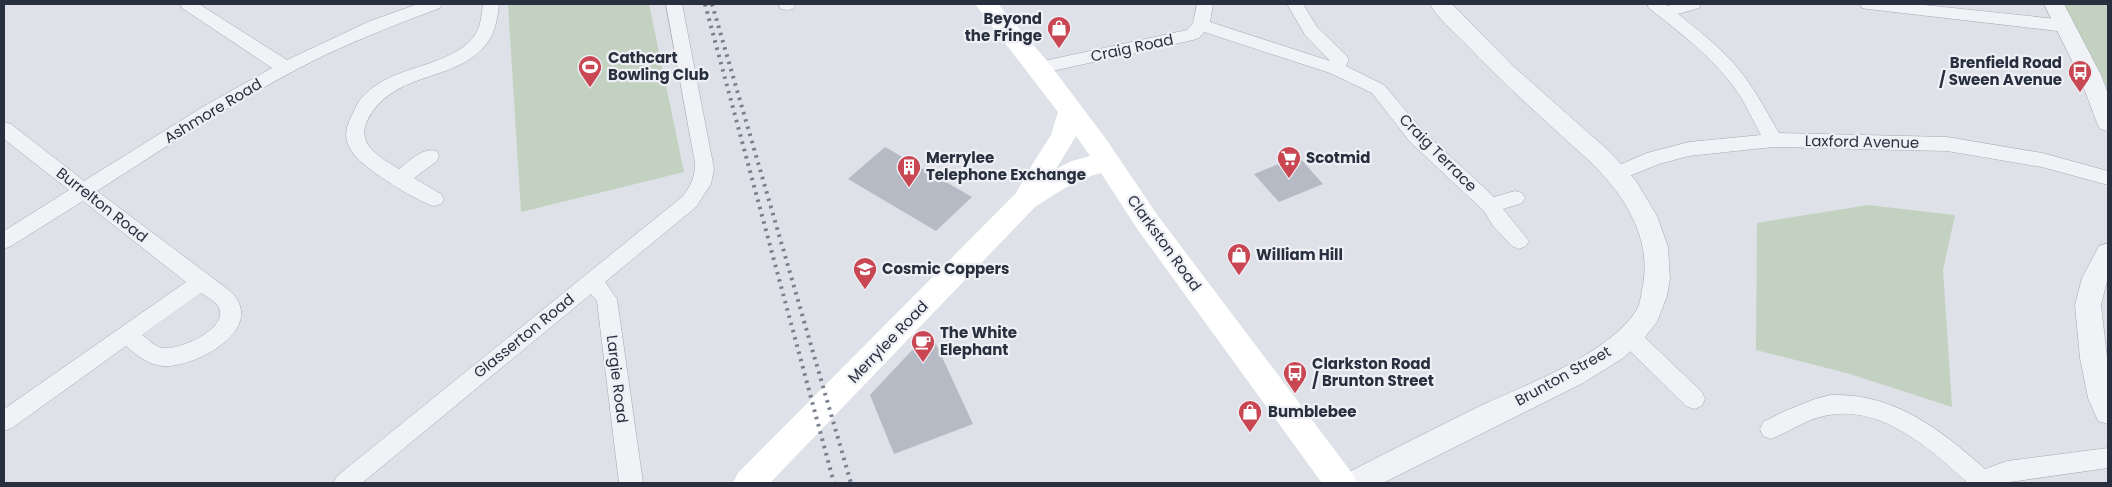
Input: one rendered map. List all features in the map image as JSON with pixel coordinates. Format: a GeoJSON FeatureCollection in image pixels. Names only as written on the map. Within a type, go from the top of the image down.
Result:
{"type":"FeatureCollection","features":[{"type":"Feature","properties":{"kind":"main road","name":"Clarkston Road"},"geometry":{"type":"LineString","coordinates":[[986,4],[1039,68],[1070,113],[1103,154],[1148,223],[1342,483]]}},
{"type":"Feature","properties":{"kind":"main road","name":"Merrylee Road"},"geometry":{"type":"LineString","coordinates":[[749,483],[1031,192],[1043,167],[1056,152],[1066,131],[1070,113]]}},
{"type":"Feature","properties":{"kind":"main road","name":"Merrylee Road"},"geometry":{"type":"LineString","coordinates":[[1031,192],[1081,168],[1103,154]]}},
{"type":"Feature","properties":{"kind":"street"},"geometry":{"type":"LineString","coordinates":[[188,4],[284,67]]}},
{"type":"Feature","properties":{"kind":"street","name":"Ashmore Road"},"geometry":{"type":"LineString","coordinates":[[4,241],[284,67],[395,10],[434,4]]}},
{"type":"Feature","properties":{"kind":"street"},"geometry":{"type":"LineString","coordinates":[[434,199],[368,157],[355,141],[354,132],[360,113],[371,98],[386,87],[404,78],[446,64],[476,45],[484,36],[491,23],[491,4]]}},
{"type":"Feature","properties":{"kind":"street","name":"Glasserton Road"},"geometry":{"type":"LineString","coordinates":[[345,483],[689,202],[701,188],[705,173],[704,163],[674,4]]}},
{"type":"Feature","properties":{"kind":"street"},"geometry":{"type":"LineString","coordinates":[[1201,25],[1205,4]]}},
{"type":"Feature","properties":{"kind":"street"},"geometry":{"type":"LineString","coordinates":[[1295,4],[1311,31],[1340,59],[1336,69]]}},
{"type":"Feature","properties":{"kind":"street","name":"Brunton Street"},"geometry":{"type":"LineString","coordinates":[[1355,483],[1565,378],[1604,356],[1629,336],[1646,316],[1657,282],[1656,248],[1650,228],[1630,190],[1617,174],[1496,62],[1440,4]]}},
{"type":"Feature","properties":{"kind":"street"},"geometry":{"type":"LineString","coordinates":[[1660,8],[1693,4]]}},
{"type":"Feature","properties":{"kind":"street"},"geometry":{"type":"LineString","coordinates":[[1868,4],[2066,26]]}},
{"type":"Feature","properties":{"kind":"street"},"geometry":{"type":"LineString","coordinates":[[2054,4],[2090,76],[2108,123]]}},
{"type":"Feature","properties":{"kind":"street"},"geometry":{"type":"LineString","coordinates":[[1660,8],[1700,40],[1720,60],[1749,98],[1773,140]]}},
{"type":"Feature","properties":{"kind":"street","name":"Craig Road"},"geometry":{"type":"LineString","coordinates":[[1039,68],[1173,40],[1193,34],[1201,25]]}},
{"type":"Feature","properties":{"kind":"street","name":"Craig Terrace"},"geometry":{"type":"LineString","coordinates":[[1201,25],[1336,69],[1378,89],[1417,137],[1491,206],[1500,221],[1519,241]]}},
{"type":"Feature","properties":{"kind":"street","name":"Burrelton Road"},"geometry":{"type":"LineString","coordinates":[[4,129],[223,297],[231,309],[230,318],[226,326],[206,345],[185,354],[163,357],[153,354],[128,335]]}},
{"type":"Feature","properties":{"kind":"street","name":"Laxford Avenue"},"geometry":{"type":"LineString","coordinates":[[1617,174],[1654,158],[1689,149],[1773,140],[1947,144],[2042,160],[2108,178]]}},
{"type":"Feature","properties":{"kind":"street"},"geometry":{"type":"LineString","coordinates":[[401,177],[430,156]]}},
{"type":"Feature","properties":{"kind":"street"},"geometry":{"type":"LineString","coordinates":[[1491,206],[1515,198]]}},
{"type":"Feature","properties":{"kind":"street"},"geometry":{"type":"LineString","coordinates":[[2108,253],[2095,278],[2088,305],[2093,358],[2102,398],[2108,412]]}},
{"type":"Feature","properties":{"kind":"street","name":"Largie Road"},"geometry":{"type":"LineString","coordinates":[[592,280],[607,299],[631,483]]}},
{"type":"Feature","properties":{"kind":"street"},"geometry":{"type":"LineString","coordinates":[[4,421],[201,282]]}},
{"type":"Feature","properties":{"kind":"street"},"geometry":{"type":"LineString","coordinates":[[1629,336],[1694,399]]}},
{"type":"Feature","properties":{"kind":"street"},"geometry":{"type":"LineString","coordinates":[[1771,429],[1814,409],[1832,404],[1852,404],[1872,408],[1930,437],[1979,482],[2007,471],[2108,458]]}},
{"type":"Feature","properties":{"kind":"green space","name":"Cathcart Bowling Club"},"geometry":{"type":"Polygon","coordinates":[[[508,4],[649,4],[684,172],[521,212],[508,4]]]}},
{"type":"Feature","properties":{"kind":"green space"},"geometry":{"type":"Polygon","coordinates":[[[2063,4],[2108,4],[2108,93],[2106,85],[2063,4]]]}},
{"type":"Feature","properties":{"kind":"green space"},"geometry":{"type":"Polygon","coordinates":[[[1868,205],[1955,215],[1943,270],[1952,407],[1850,374],[1756,350],[1757,223],[1868,205]]]}},
{"type":"Feature","properties":{"kind":"building","name":"Merrylee Telephone Exchange"},"geometry":{"type":"Polygon","coordinates":[[[885,147],[972,197],[936,231],[848,179],[885,147]]]}},
{"type":"Feature","properties":{"kind":"building","name":"Scotmid"},"geometry":{"type":"Polygon","coordinates":[[[1298,156],[1323,184],[1279,202],[1254,174],[1298,156]]]}},
{"type":"Feature","properties":{"kind":"building","name":"The White Elephant"},"geometry":{"type":"Polygon","coordinates":[[[930,331],[973,424],[894,454],[870,395],[930,331]]]}},
{"type":"Feature","properties":{"kind":"railway"},"geometry":{"type":"LineString","coordinates":[[705,4],[834,483]]}},
{"type":"Feature","properties":{"kind":"railway"},"geometry":{"type":"LineString","coordinates":[[712,4],[851,483]]}},
{"type":"Feature","properties":{"kind":"place","name":"Beyond the Fringe"},"geometry":{"type":"Point","coordinates":[1059,49]}},
{"type":"Feature","properties":{"kind":"place","name":"Cathcart Bowling Club"},"geometry":{"type":"Point","coordinates":[590,88]}},
{"type":"Feature","properties":{"kind":"place","name":"Brenfield Road / Sween Avenue"},"geometry":{"type":"Point","coordinates":[2080,93]}},
{"type":"Feature","properties":{"kind":"place","name":"Scotmid"},"geometry":{"type":"Point","coordinates":[1289,179]}},
{"type":"Feature","properties":{"kind":"place","name":"Merrylee Telephone Exchange"},"geometry":{"type":"Point","coordinates":[909,188]}},
{"type":"Feature","properties":{"kind":"place","name":"William Hill"},"geometry":{"type":"Point","coordinates":[1239,276]}},
{"type":"Feature","properties":{"kind":"place","name":"Cosmic Coppers"},"geometry":{"type":"Point","coordinates":[865,290]}},
{"type":"Feature","properties":{"kind":"place","name":"The White Elephant"},"geometry":{"type":"Point","coordinates":[923,363]}},
{"type":"Feature","properties":{"kind":"place","name":"Clarkston Road / Brunton Street"},"geometry":{"type":"Point","coordinates":[1295,394]}},
{"type":"Feature","properties":{"kind":"place","name":"Bumblebee"},"geometry":{"type":"Point","coordinates":[1250,433]}}]}
